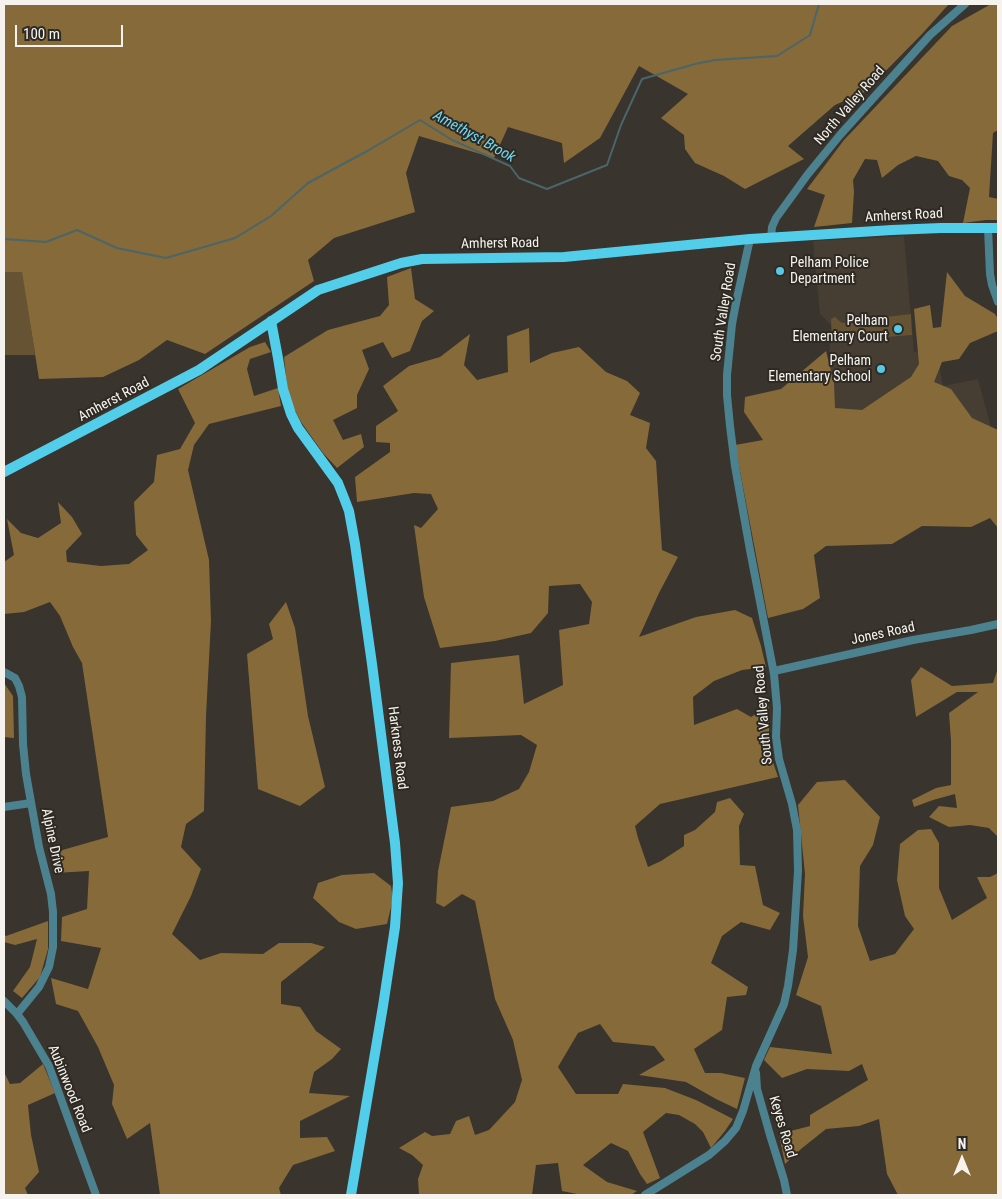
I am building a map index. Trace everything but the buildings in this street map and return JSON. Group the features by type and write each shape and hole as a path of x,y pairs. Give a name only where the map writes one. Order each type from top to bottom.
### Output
{"main road":[{"name":"Amherst Road","path":"4,472 199,370 318,290 401,263 422,259 564,257 750,239 924,228 993,228"},
{"name":"Harkness Road","path":"271,321 283,389 291,414 298,428 338,483 349,511 372,664 395,843 398,879 395,926 350,1195"}],"street":[{"name":"North Valley Road","path":"771,238 772,227 776,218 808,174 840,135 930,35 965,4"},
{"path":"993,228 990,274 998,302"},
{"name":"South Valley Road","path":"645,1195 702,1160 715,1150 736,1128 756,1066 780,1016 790,978 798,880 796,821 777,748 774,671 735,466 727,396 732,324 750,239"},
{"name":"Jones Road","path":"774,671 913,640 998,624"},
{"name":"Alpine Drive","path":"4,672 12,676 17,682 22,697 24,759 39,847 51,894 53,912 52,957 46,976 17,1014"},
{"path":"4,807 31,803"},
{"name":"Aubinwood Road","path":"4,1001 29,1030 49,1066 96,1195"},
{"name":"Keyes Road","path":"756,1066 757,1089 788,1195"}],"shaded area":[{"path":"4,4 949,4 865,92 835,105 788,146 804,159 745,189 724,176 695,163 685,149 684,135 661,118 688,94 639,66 600,138 564,163 562,143 508,127 494,158 419,136 406,173 415,212 334,238 308,260 314,281 205,354 167,340 139,360 103,377 39,379 22,272 4,272"},
{"path":"991,4 998,4 998,130 993,133 989,197 998,199 998,220 963,223 970,188 962,180 949,176 938,161 916,156 898,165 882,178 877,160 865,159 853,180 852,223 814,227 825,195 807,189 844,140 952,26"},
{"path":"4,150 35,355 4,355"},
{"name":"Pelham Elementary School","path":"904,236 914,352 936,348 943,386 978,379 998,453 998,493 808,395 829,359 831,325 820,314 813,241"},
{"path":"411,268 415,299 434,311 422,321 410,351 392,358 383,342 362,350 369,369 357,395 357,408 333,420 343,440 361,434 364,447 337,468 323,453 301,422 288,397 284,357 328,330 380,316 389,305 387,277"},
{"path":"947,272 965,296 995,314 998,319 998,331 970,343 959,359 942,362 934,382 951,389 972,418 998,430 998,528 990,518 971,527 922,526 892,544 826,546 814,555 820,598 803,609 768,618 735,445 763,440 744,412 745,397 781,389 826,351 834,383 835,408 862,410 911,377 919,364 914,309 930,305 933,328 941,327"},
{"path":"911,314 912,335 870,340 870,343 859,335 840,334 832,337 831,319 835,317 842,323 881,319 884,322 885,317"},
{"path":"529,328 530,363 552,353 579,347 606,372 627,381 640,393 630,415 650,423 646,448 656,461 662,550 678,557 639,637 696,617 735,610 752,618 766,667 742,670 714,681 693,697 694,725 737,709 751,717 769,706 769,750 778,777 660,804 635,826 648,867 684,846 684,835 695,830 715,812 717,802 730,798 744,814 739,826 740,865 755,866 763,905 780,913 770,930 741,922 722,936 711,963 748,987 746,995 727,997 722,1030 694,1049 705,1073 721,1073 745,1078 737,1109 686,1082 639,1075 665,1060 654,1046 613,1042 600,1024 578,1033 558,1067 576,1094 618,1094 623,1084 665,1088 696,1100 733,1119 711,1148 703,1132 695,1124 679,1115 666,1113 643,1132 660,1178 647,1184 628,1151 611,1143 583,1165 607,1182 637,1191 631,1195 582,1195 562,1191 558,1163 536,1165 532,1195 419,1195 418,1179 423,1165 412,1155 399,1148 425,1132 432,1136 450,1134 456,1121 469,1116 475,1135 489,1130 515,1102 522,1080 513,1040 495,999 475,901 462,894 444,907 436,903 438,871 451,807 493,801 519,789 529,772 537,745 521,735 449,738 451,663 519,655 524,704 563,685 559,630 589,624 592,602 580,584 549,586 548,613 531,633 495,641 440,648 424,597 414,525 421,528 438,509 431,494 414,493 357,502 355,477 390,452 390,443 376,442 376,426 398,411 383,386 409,366 440,357 470,334 464,365 477,380 508,372 507,336"},
{"path":"265,342 271,352 250,359 247,369 254,396 278,388 281,406 209,424 194,445 188,470 209,560 211,621 204,811 186,824 181,847 201,869 191,896 172,934 200,960 221,953 263,954 279,943 311,943 325,947 281,982 281,1004 300,1007 316,1031 341,1049 332,1059 314,1072 309,1093 350,1096 300,1121 300,1138 327,1137 335,1151 293,1165 279,1188 281,1195 160,1195 150,1123 127,1139 112,1104 114,1085 98,1047 78,1011 56,1004 51,978 88,989 101,948 61,941 62,917 87,909 89,871 55,873 52,853 108,837 82,663 60,616 50,602 24,612 4,614 4,562 14,555 7,519 21,533 38,538 61,523 58,502 72,517 82,534 66,551 67,562 101,566 129,564 148,550 136,535 134,502 154,482 157,455 180,449 195,423 178,389 250,347"},
{"path":"286,602 295,628 308,716 325,787 300,806 258,789 247,654 273,639 269,624"},
{"path":"921,667 952,686 993,683 998,668 998,837 989,828 970,825 949,827 929,817 939,806 957,808 955,794 914,807 912,800 936,788 951,785 949,713 978,692 957,692 916,717 911,680"},
{"path":"4,683 13,696 14,738 4,737"},
{"path":"845,780 880,817 873,845 860,866 858,926 870,961 895,954 914,929 905,916 897,880 900,844 918,830 931,829 939,843 939,888 952,920 987,898 977,877 990,877 998,873 998,1195 898,1195 887,1174 879,1119 859,1126 826,1129 785,1164 779,1134 810,1126 810,1115 868,1080 862,1064 849,1071 807,1069 782,1078 764,1060 770,1047 832,1054 821,1006 796,995 808,957 803,916 805,874 798,805 817,782"},
{"path":"374,873 391,886 393,899 387,924 356,929 339,922 313,898 318,883 342,875"},
{"path":"48,921 48,949 40,977 22,998 13,991 30,967 37,939 15,945 4,942 4,935 6,936"},
{"path":"43,1064 55,1093 28,1105 31,1135 39,1172 25,1188 28,1195 4,1195 4,1072 10,1084 20,1083"}],"waterway":[{"name":"Amethyst Brook","path":"4,239 46,242 77,230 117,248 166,258 235,238 271,216 308,183 420,120 452,140 510,166 519,178 547,189 607,165 621,125 642,79 715,60 777,56 810,35 819,4"}],"place":[{"name":"Pelham Police Department","path":"780,271"},
{"name":"Pelham Elementary Court","path":"898,329"},
{"name":"Pelham Elementary School","path":"881,369"}]}
